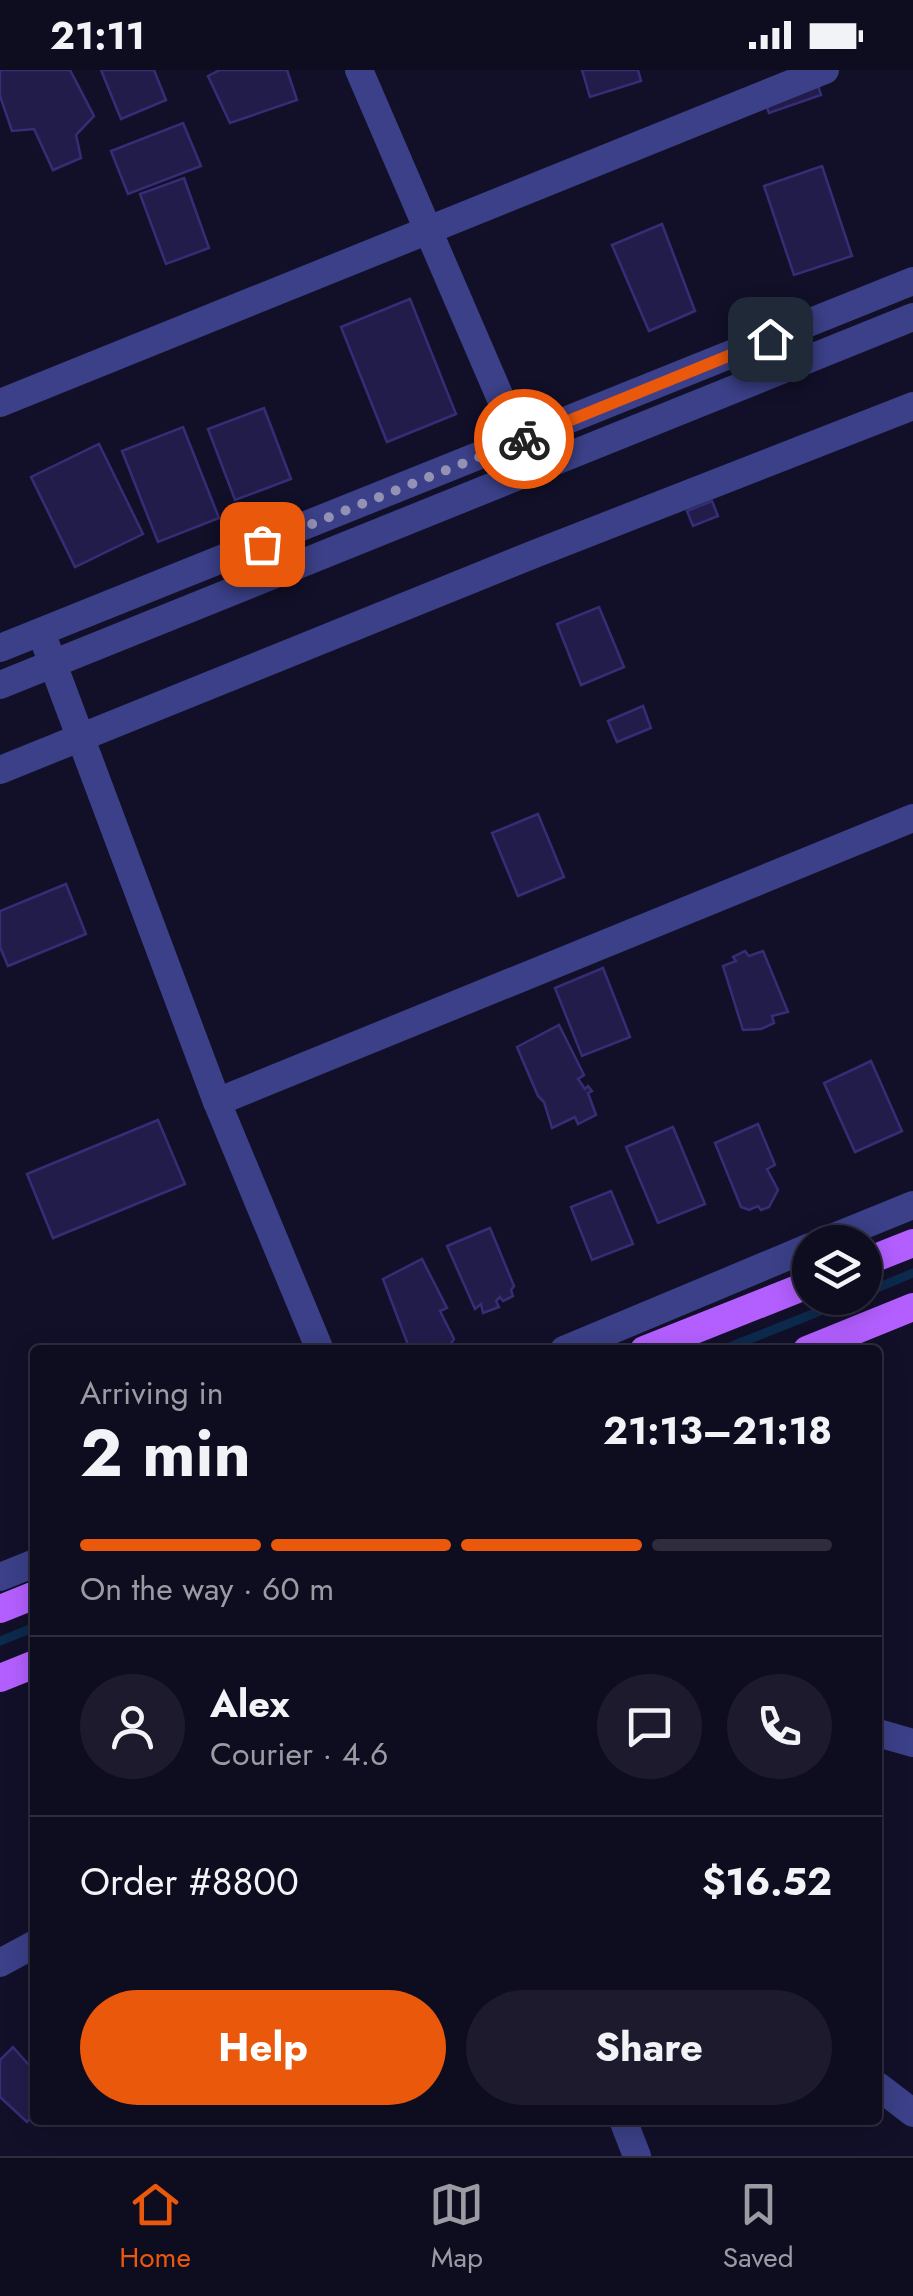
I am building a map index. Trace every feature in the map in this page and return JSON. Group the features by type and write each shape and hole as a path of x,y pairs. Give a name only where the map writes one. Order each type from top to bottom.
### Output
{"main road":[{"path":"882,1255 913,1243"},
{"path":"657,1345 792,1291"},
{"path":"819,1345 913,1307"},
{"path":"0,1609 30,1596"},
{"path":"0,1678 30,1666"}],"street":[{"path":"359,70 519,441"},
{"path":"0,402 825,70"},
{"path":"0,648 913,281"},
{"path":"0,685 913,317"},
{"path":"0,770 913,406"},
{"path":"41,632 217,1102 318,1345"},
{"path":"217,1102 913,818"},
{"path":"863,1225 913,1204"},
{"path":"576,1345 792,1255"},
{"path":"0,1577 30,1565"},
{"path":"882,1734 913,1744"},
{"path":"0,1962 30,1947"},
{"path":"882,2089 913,2113"},
{"path":"624,2125 638,2156"}],"building":[{"path":"0,70 70,70 94,116 76,135 81,158 53,170 34,129 12,131 0,96"},
{"path":"101,70 154,70 166,100 121,119"},
{"path":"220,70 287,70 297,100 230,123 208,76"},
{"path":"582,70 638,70 641,81 590,97"},
{"path":"816,79 821,95 769,113 763,97"},
{"path":"183,123 201,166 128,194 111,151"},
{"path":"822,166 852,256 794,275 764,186"},
{"path":"184,178 209,248 166,264 140,194"},
{"path":"662,224 695,311 649,331 612,245"},
{"path":"410,299 456,414 387,442 341,327"},
{"path":"264,408 291,479 235,500 208,429"},
{"path":"183,427 219,518 158,542 122,451"},
{"path":"99,444 143,534 75,567 31,477"},
{"path":"712,501 718,516 693,526 687,511"},
{"path":"599,607 624,667 581,685 557,624"},
{"path":"643,706 651,728 617,742 608,721"},
{"path":"538,814 564,877 518,896 492,833"},
{"path":"66,884 86,934 8,966 0,947 0,911"},
{"path":"745,951 749,956 763,951 788,1012 772,1016 774,1023 761,1029 743,1030 723,966 736,961 733,957"},
{"path":"603,968 630,1037 582,1056 555,988"},
{"path":"559,1025 584,1075 578,1079 585,1089 588,1086 592,1091 588,1093 596,1115 578,1124 575,1117 552,1128 517,1047"},
{"path":"871,1061 902,1131 855,1152 824,1083"},
{"path":"158,1120 185,1184 53,1238 27,1174"},
{"path":"758,1124 775,1165 767,1169 778,1190 769,1207 749,1210 741,1207 715,1143"},
{"path":"673,1127 705,1204 658,1223 626,1147"},
{"path":"611,1191 633,1244 592,1260 571,1207"},
{"path":"490,1228 514,1286 513,1296 503,1301 500,1297 496,1301 499,1307 483,1313 481,1304 475,1309 447,1246"},
{"path":"422,1259 447,1308 440,1311 454,1339 450,1345 408,1345 383,1279"},
{"path":"13,2047 30,2063 27,2122 0,2097 0,2060"}],"waterway":[{"path":"882,1286 913,1273"},
{"path":"735,1345 810,1315"},
{"path":"0,1641 30,1629"}],"way so far":[{"path":"262,544 524,439"}],"route":[{"path":"524,439 770,339"}]}
